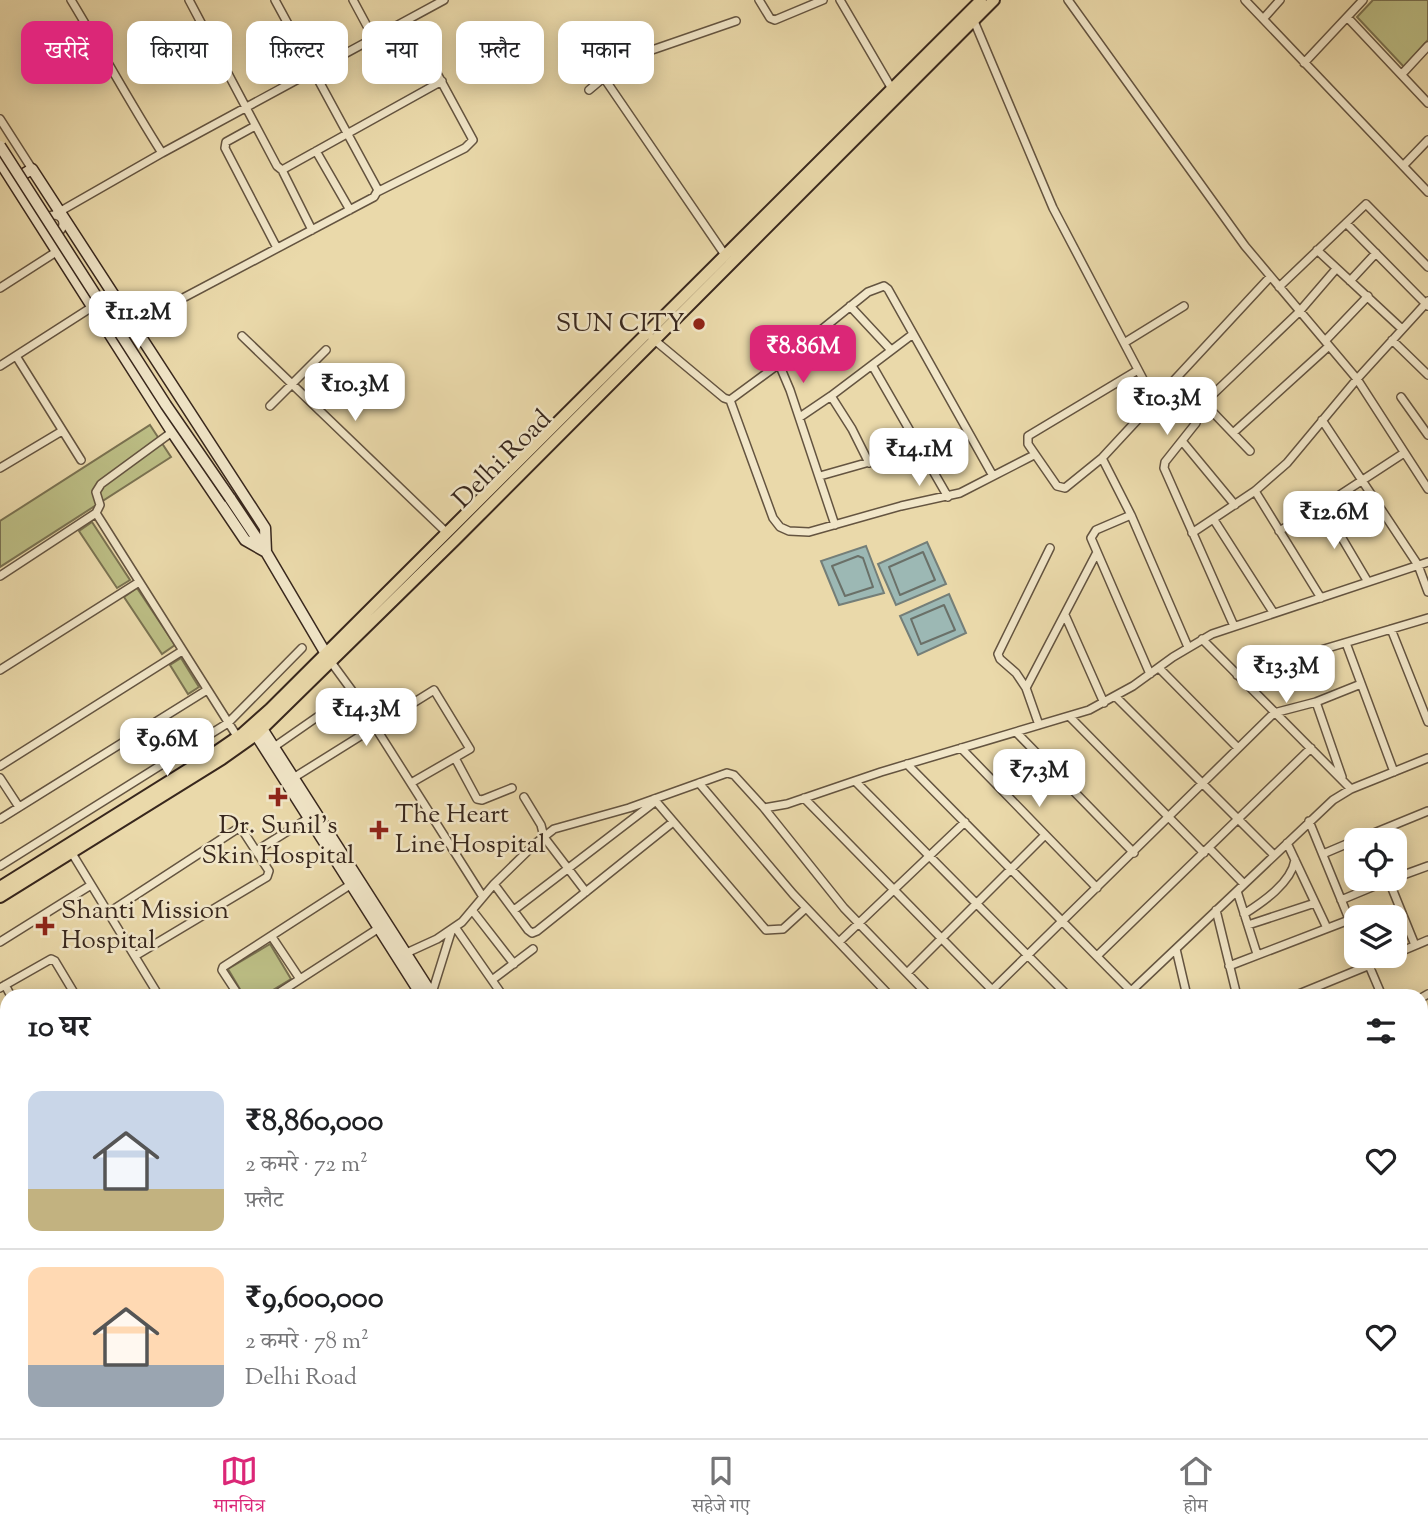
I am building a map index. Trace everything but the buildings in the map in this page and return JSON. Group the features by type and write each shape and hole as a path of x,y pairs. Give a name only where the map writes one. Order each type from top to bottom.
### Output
{"main road":[{"name":"Delhi Road","path":"0,887 69,848 240,741 256,728 650,337 725,255 981,0"},
{"name":"Delhi Road","path":"328,658 447,533 994,0"},
{"path":"0,146 166,405 266,552 328,658"},
{"path":"0,162 50,235 56,252 244,540 266,552"},
{"path":"12,181 32,169 55,213 265,527 266,552"},
{"path":"256,728 274,747 290,779"},
{"path":"256,728 425,989"},
{"name":"Delhi Road","path":"0,897 69,848"},
{"path":"355,881 379,928 402,955"}],"street":[{"path":"71,0 162,153"},
{"path":"189,0 312,230"},
{"path":"275,0 286,21"},
{"path":"353,0 364,21"},
{"path":"408,20 444,0"},
{"path":"760,0 770,18 775,20 823,0"},
{"path":"839,0 892,89"},
{"path":"1068,0 1237,234 1357,379 1428,489"},
{"path":"1245,0 1428,192"},
{"path":"1263,19 1280,0"},
{"path":"1304,63 1363,0"},
{"path":"1348,18 1428,103"},
{"path":"654,48 736,21"},
{"path":"974,21 1053,208 1154,400"},
{"path":"1402,74 1428,46"},
{"path":"132,325 374,197 377,192 465,148 473,140 442,81"},
{"path":"55,213 62,222 60,231 50,235 45,222 55,213 291,84"},
{"path":"320,84 377,192"},
{"path":"282,170 437,84"},
{"path":"589,90 596,84"},
{"path":"608,84 725,255"},
{"path":"0,119 32,169"},
{"path":"255,126 226,142 225,148 277,248"},
{"path":"1403,166 1428,140"},
{"path":"316,151 350,210"},
{"path":"1279,287 1366,204 1428,267"},
{"path":"1192,533 1255,491 1287,463 1357,379 1427,304 1346,223"},
{"path":"1317,250 1402,329"},
{"path":"0,288 56,252"},
{"path":"1350,281 1376,254"},
{"path":"1250,451 1208,406 1208,399 1299,312 1336,269"},
{"path":"1138,370 1028,436 1026,441 1034,455 1057,486 1065,488 1102,458 1270,276"},
{"path":"730,400 868,292 884,286 993,476"},
{"path":"1233,433 1327,343 1368,296"},
{"path":"850,306 891,350"},
{"path":"1124,343 1184,306"},
{"path":"0,366 92,307"},
{"path":"800,417 913,334"},
{"path":"242,336 447,533"},
{"path":"650,337 724,398 730,400"},
{"path":"1392,340 1428,375"},
{"path":"270,406 326,350"},
{"path":"16,356 81,460"},
{"path":"779,364 800,417 835,525"},
{"path":"872,365 947,497"},
{"path":"831,396 869,463"},
{"path":"1401,397 1428,435"},
{"path":"730,400 773,518 780,527 800,533 901,506 947,497 968,490 1034,455"},
{"path":"1322,419 1418,565 1428,592"},
{"path":"1196,423 1164,466 1234,626"},
{"path":"0,468 62,430"},
{"path":"0,576 96,513 100,505 96,492 101,484 172,432"},
{"path":"1182,441 1235,505"},
{"path":"820,477 919,448"},
{"path":"1279,531 1404,453"},
{"path":"1102,458 1131,515 1188,647"},
{"path":"1255,491 1321,598"},
{"path":"1323,506 1368,582"},
{"path":"96,513 240,741"},
{"path":"1131,515 1094,532 1091,538 1150,674"},
{"path":"1214,520 1273,612"},
{"path":"1039,725 1026,688 998,654 1050,548"},
{"path":"1026,688 1096,554"},
{"path":"764,808 1070,717 1116,697 1202,639 1273,612 1428,562"},
{"path":"0,670 139,582"},
{"path":"1065,615 1104,704"},
{"path":"1237,675 1428,618"},
{"path":"1391,629 1428,722"},
{"path":"1202,639 1351,789"},
{"path":"1346,643 1394,772"},
{"path":"0,866 228,723 302,648"},
{"path":"0,766 183,651"},
{"path":"328,658 353,692 483,897"},
{"path":"1159,668 1238,748"},
{"path":"997,989 1274,713 1316,702 1361,684"},
{"path":"0,819 207,690"},
{"path":"290,779 434,690 470,746 467,751 411,783"},
{"path":"274,747 353,692"},
{"path":"1116,697 1274,855"},
{"path":"1316,702 1344,781"},
{"path":"1070,717 1168,817 1244,884"},
{"path":"1016,732 1133,853"},
{"path":"961,748 1097,888"},
{"path":"1097,956 1311,748"},
{"path":"455,758 477,799 482,800 512,788"},
{"path":"1135,989 1309,821 1341,794 1428,758"},
{"path":"907,764 1097,956 1126,989"},
{"path":"402,955 437,939 453,928 494,884 544,837 561,826 655,800 731,773 764,808 859,923 922,989"},
{"path":"0,778 19,807"},
{"path":"855,781 1061,989"},
{"path":"699,783 806,908 883,989"},
{"path":"524,797 541,825 544,837 586,892"},
{"path":"804,798 987,989"},
{"path":"655,800 766,930 783,929 806,908"},
{"path":"514,910 655,800"},
{"path":"1386,828 1428,811"},
{"path":"256,851 313,816"},
{"path":"1309,821 1344,908"},
{"path":"494,884 532,933 673,822"},
{"path":"839,942 965,822"},
{"path":"108,914 237,830 243,831 269,871 267,877 135,956"},
{"path":"907,973 1045,835"},
{"path":"1287,843 1327,928"},
{"path":"1322,854 1344,845"},
{"path":"69,848 155,989"},
{"path":"1244,914 1282,883 1291,872 1296,859"},
{"path":"1407,874 1428,866"},
{"path":"235,989 222,969 355,881"},
{"path":"0,942 91,885"},
{"path":"1237,891 1257,954"},
{"path":"1341,900 1363,891"},
{"path":"1397,891 1415,945"},
{"path":"1248,925 1315,903"},
{"path":"472,910 514,964"},
{"path":"1216,911 1235,989"},
{"path":"1230,966 1344,922"},
{"path":"285,989 379,928"},
{"path":"453,928 498,989"},
{"path":"431,989 453,928"},
{"path":"272,937 300,979"},
{"path":"1407,949 1428,940"},
{"path":"492,980 533,949"},
{"path":"1176,949 1185,989"},
{"path":"2,986 51,959 55,961 72,989"},
{"path":"1311,989 1362,968"},
{"path":"1370,968 1379,989"}],"green space":[{"path":"1373,0 1428,0 1428,40 1404,67 1357,17"},
{"path":"150,425 171,457 0,567 0,521"},
{"path":"92,522 130,580 117,588 79,531"},
{"path":"137,588 175,645 162,654 124,597"},
{"path":"181,658 199,687 188,694 170,665"},
{"path":"270,944 291,979 275,989 240,989 228,969"}],"water":[{"path":"927,542 946,584 896,605 878,564"},
{"path":"866,546 884,593 839,605 821,561"},
{"path":"949,594 966,633 918,655 900,616"}],"place":[{"name":"SUN CITY","path":"699,324"},
{"name":"Dr. Sunil's Skin Hospital","path":"278,797"},
{"name":"The Heart Line Hospital","path":"379,830"},
{"name":"Shanti Mission Hospital","path":"45,926"}]}
